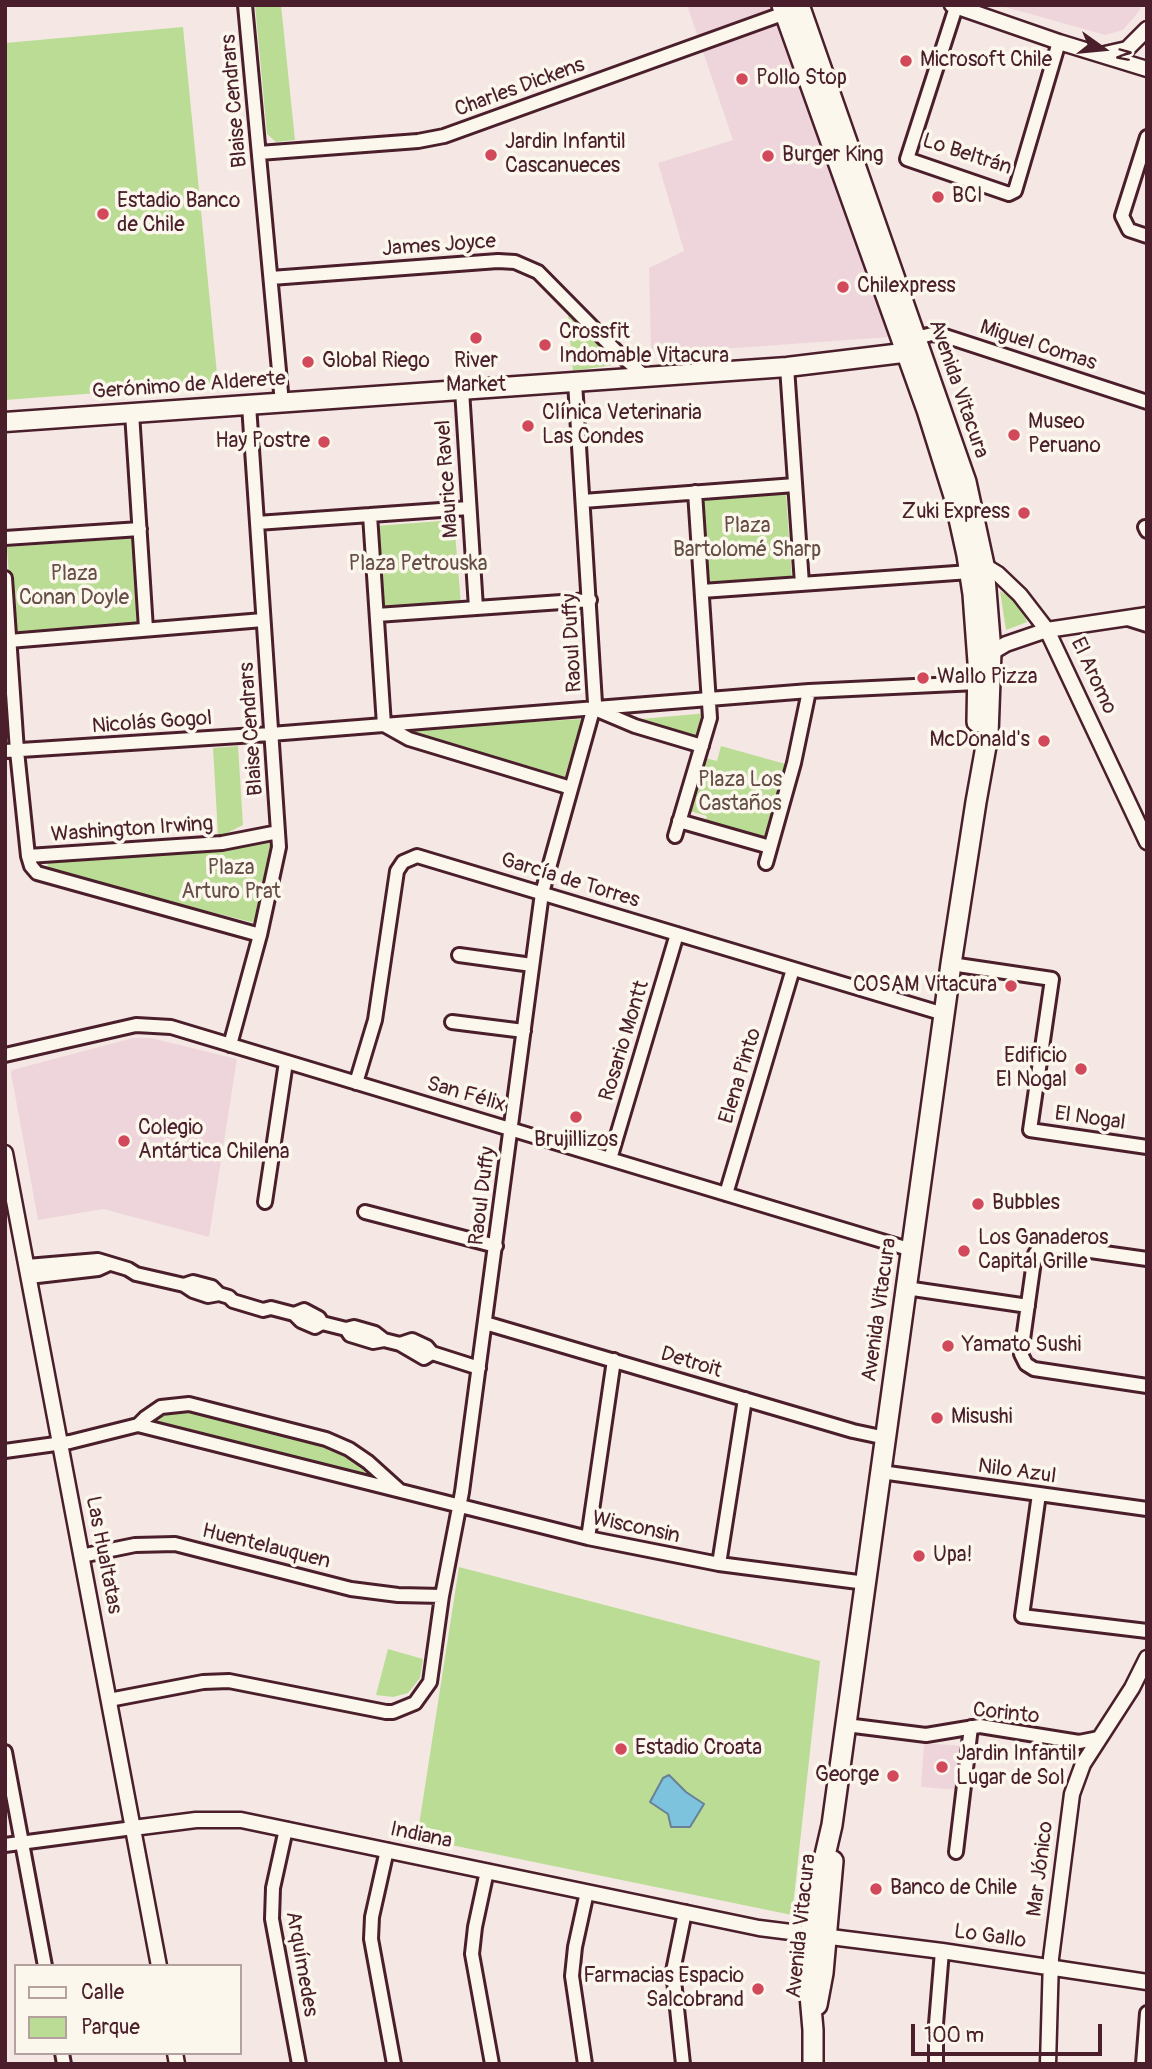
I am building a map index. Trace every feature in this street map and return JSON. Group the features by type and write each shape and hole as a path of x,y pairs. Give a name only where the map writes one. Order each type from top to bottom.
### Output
{"main road":[{"name":"Avenida Vitacura","path":"795,7 914,347 966,482 984,657 988,735 951,964 832,1825 833,1877 818,1935 823,1973 813,2031 813,2064"},
{"name":"Gerónimo de Alderete","path":"5,422 787,367 914,347"},
{"name":"Avenida Vitacura","path":"976,802 977,683 984,657"}],"street":[{"name":"Blaise Cendrars","path":"245,5 282,402"},
{"name":"Lo Beltrán","path":"1059,42 1015,191 1009,194 907,159 954,6 1147,69"},
{"name":"Charles Dickens","path":"259,153 418,141 444,136 795,7"},
{"path":"1101,55 1127,49 1147,29"},
{"path":"1147,137 1122,216 1129,230 1147,236"},
{"name":"James Joyce","path":"271,278 498,261 515,262 538,272 617,352 646,377"},
{"name":"Miguel Comas","path":"914,347 932,334 945,336 1147,402"},
{"path":"617,352 621,360 621,378"},
{"path":"787,367 802,584"},
{"name":"Raoul Duffy","path":"108,1700 203,1682 229,1681 386,1712 401,1710 421,1697 430,1682 442,1596 460,1504 542,893 594,709 596,688 575,382"},
{"name":"Maurice Ravel","path":"462,390 476,608"},
{"name":"Blaise Cendrars","path":"230,1045 260,936 279,846 248,405"},
{"path":"132,413 146,629"},
{"path":"583,500 795,485"},
{"path":"675,836 710,718 695,492"},
{"path":"257,523 469,509"},
{"path":"370,515 384,725 409,739 571,788"},
{"path":"5,538 140,529"},
{"path":"702,591 802,584 974,564"},
{"name":"El Aromo","path":"974,564 1020,595 1047,630 1146,839"},
{"path":"5,578 11,751 28,856"},
{"path":"377,615 590,600"},
{"path":"984,657 1022,638 1047,630 1147,615"},
{"path":"1128,619 1147,625"},
{"path":"9,641 263,620"},
{"name":"Nicolás Gogol","path":"11,751 271,734 809,691 977,683"},
{"path":"766,863 794,763 809,691"},
{"name":"Nicolás Gogol","path":"594,709 635,726 702,746"},
{"path":"679,821 770,847"},
{"name":"Washington Irwing","path":"260,936 37,873 28,856 222,843 278,832"},
{"name":"García de Torres","path":"356,1083 375,1020 397,872 403,862 412,857 421,856 944,1014"},
{"name":"Rosario Montt","path":"610,1159 677,934"},
{"path":"459,956 532,965"},
{"name":"El Nogal","path":"951,964 1052,979 1030,1130 1147,1147"},
{"name":"Elena Pinto","path":"726,1194 793,970"},
{"path":"452,1022 524,1031"},
{"name":"San Félix","path":"5,1055 136,1025 171,1027 912,1250"},
{"path":"265,1202 286,1062"},
{"name":"Las Hualtatas","path":"6,1156 159,1964"},
{"path":"365,1212 496,1247"},
{"path":"1147,1259 1044,1245 1035,1254 1021,1354 1029,1367 1147,1386"},
{"path":"28,1272 86,1259 97,1260 159,1281 168,1280 184,1285 193,1292 208,1296 224,1295 233,1301 263,1310 271,1308 294,1314 301,1321 315,1327 322,1323 346,1329 350,1335 373,1342 384,1340 424,1358 432,1353 479,1368"},
{"path":"906,1288 1028,1306"},
{"name":"Detroit","path":"485,1323 864,1434 886,1438"},
{"path":"588,1538 614,1360"},
{"path":"719,1564 745,1399"},
{"name":"Wisconsin","path":"138,1425 152,1412 179,1403 264,1423 326,1439 349,1449 368,1462 402,1493"},
{"name":"Wisconsin","path":"5,1451 60,1444 138,1425 588,1538 719,1564 866,1583"},
{"name":"Nilo Azul","path":"881,1472 1147,1509"},
{"path":"1039,1494 1022,1616 1147,1631"},
{"name":"Huentelauquen","path":"81,1556 135,1545 174,1544 351,1589 398,1595 442,1596"},
{"name":"Mar Jónico","path":"1048,2064 1050,1967 1072,1794 1088,1756 1132,1688 1147,1658"},
{"name":"Corinto","path":"846,1725 926,1735 980,1726 1079,1742 1100,1738"},
{"path":"956,1852 971,1727"},
{"path":"1079,1742 1088,1756"},
{"path":"5,1752 46,1964"},
{"name":"Indiana","path":"5,1845 213,1819 241,1820 759,1928 818,1935"},
{"name":"Arquímedes","path":"286,1829 273,1888 272,1919 299,2064"},
{"path":"387,1850 372,1917 371,1940 394,2064"},
{"path":"487,1871 472,1954 492,2064"},
{"path":"585,2064 572,1976 575,1947 587,1892"},
{"path":"683,2064 673,1971 685,1912"},
{"name":"Lo Gallo","path":"818,1935 1147,1982"},
{"path":"936,2064 936,2024 942,1951"},
{"path":"1143,2064 1147,2013"}],"shaded area":[{"path":"687,5 770,5 890,337 651,354 649,268 684,251 658,163 733,140"},
{"path":"998,5 1140,5 1140,10 1123,30 1105,35"},
{"name":"Colegio Antártica Chilena","path":"133,1038 151,1038 237,1059 209,1237 103,1209 38,1220 12,1070"},
{"name":"Jardin Infantil Lugar de Sol","path":"924,1743 964,1746 960,1790 921,1787"}],"green space":[{"path":"255,5 281,5 295,140 276,142 267,134"},
{"name":"Estadio Banco de Chile","path":"183,27 218,384 5,400 5,43"},
{"path":"568,315 612,358 613,365 573,371"},
{"name":"Plaza Bartolomé Sharp","path":"786,494 792,579 708,585 702,500"},
{"name":"Plaza Petrouska","path":"454,520 461,605 383,611 376,526"},
{"name":"Plaza Conan Doyle","path":"134,538 140,626 13,636 7,547"},
{"path":"1000,591 1012,598 1022,609 1027,622 1006,630"},
{"path":"707,713 700,737 641,719"},
{"path":"582,719 564,779 398,730"},
{"path":"238,746 243,825 218,835 213,748"},
{"name":"Plaza Los Castaños","path":"721,746 789,765 767,843 704,825 707,816 690,811 705,758 717,761"},
{"name":"Plaza Arturo Prat","path":"276,834 259,924 47,871 48,859"},
{"path":"172,1410 187,1410 322,1443 361,1464 376,1481 151,1420"},
{"name":"Estadio Croata","path":"459,1567 820,1661 792,1915 417,1838"},
{"path":"388,1649 423,1659 420,1678 408,1693 393,1697 376,1695"}],"water":[{"path":"669,1775 686,1792 704,1804 690,1827 671,1827 668,1814 650,1802 663,1778"}],"place":[{"name":"Microsoft Chile","path":"906,61"},
{"name":"Pollo Stop","path":"742,79"},
{"name":"Jardin Infantil Cascanueces","path":"491,155"},
{"name":"Burger King","path":"768,156"},
{"name":"BCI","path":"938,197"},
{"name":"Estadio Banco de Chile","path":"103,214"},
{"name":"Chilexpress","path":"843,287"},
{"name":"River Market","path":"476,338"},
{"name":"Crossfit Indomable Vitacura","path":"545,345"},
{"name":"Global Riego","path":"308,362"},
{"name":"Clínica Veterinaria Las Condes","path":"528,426"},
{"name":"Museo Peruano","path":"1014,435"},
{"name":"Hay Postre","path":"324,442"},
{"name":"Zuki Express","path":"1024,513"},
{"name":"Wallo Pizza","path":"923,678"},
{"name":"McDonald's","path":"1044,741"},
{"name":"COSAM Vitacura","path":"1011,986"},
{"name":"Edificio El Nogal","path":"1081,1069"},
{"name":"Brujillizos","path":"576,1117"},
{"name":"Colegio Antártica Chilena","path":"124,1141"},
{"name":"Bubbles","path":"978,1204"},
{"name":"Los Ganaderos Capital Grille","path":"964,1251"},
{"name":"Yamato Sushi","path":"948,1346"},
{"name":"Misushi","path":"937,1418"},
{"name":"Upa!","path":"919,1556"},
{"name":"Estadio Croata","path":"621,1749"},
{"name":"Jardin Infantil Lugar de Sol","path":"942,1767"},
{"name":"George","path":"893,1776"},
{"name":"Banco de Chile","path":"876,1889"},
{"name":"Farmacias Espacio Salcobrand","path":"758,1989"}]}
